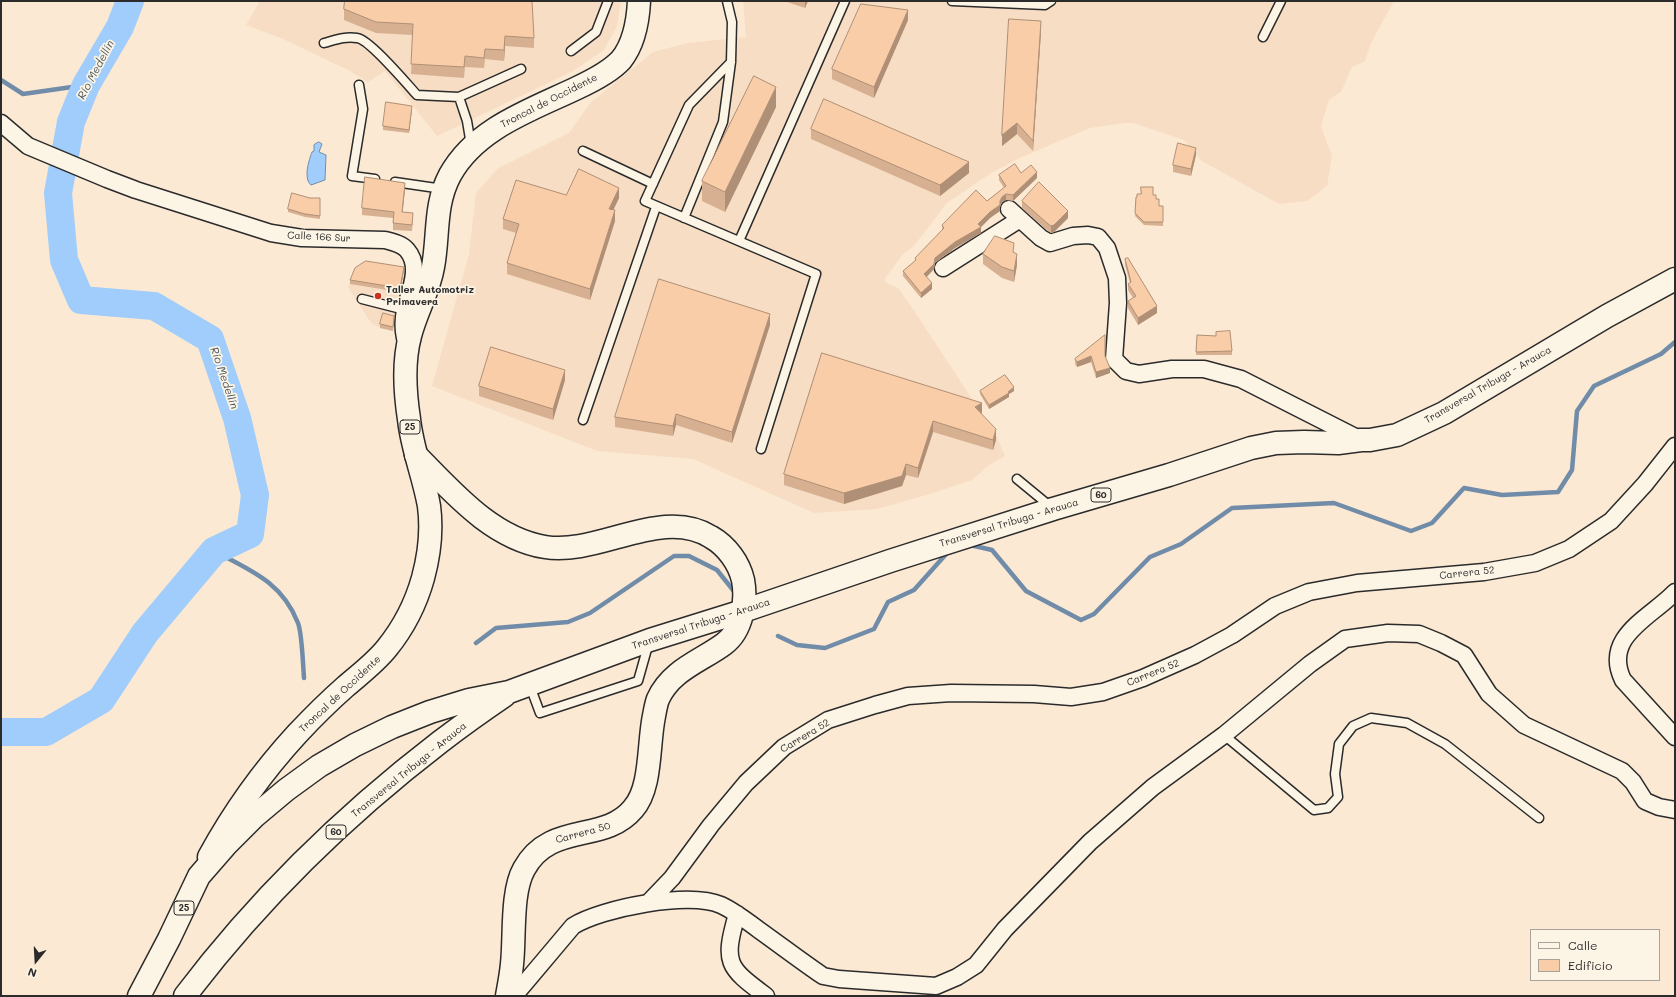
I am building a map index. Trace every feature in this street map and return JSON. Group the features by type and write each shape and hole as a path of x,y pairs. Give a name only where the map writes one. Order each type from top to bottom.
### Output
{"main road":[{"name":"Troncal de Occidente","path":"139,996 169,940 199,876 233,816 274,760 321,709 375,661 387,648 410,613 424,576 430,529 429,506 416,455 408,413 406,384 407,353 409,337 424,299 432,273 437,216 444,189 450,175 471,147 503,124 587,83 612,68 622,59 634,35 637,25 639,1"},
{"name":"Transversal Tribuga - Arauca","path":"199,876 226,845 255,816 281,794 319,766 355,745 392,727 430,712 469,700 519,688 650,640 743,611 890,561 1053,509 1169,475 1251,448 1276,443 1338,443 1370,440 1397,435 1444,413 1607,316 1675,279"},
{"name":"Carrera 50","path":"416,455 463,502 493,525 512,536 529,543 546,547 576,546 675,526 695,530 711,537 726,549 736,562 744,588 743,611 736,629 727,642 687,667 668,682 657,700 650,734 648,773 644,792 633,810 613,825 565,836 551,841 540,850 523,870 518,884 512,964 507,996"},
{"name":"Transversal Tribuga - Arauca","path":"185,996 251,916 311,854 374,796 440,742 519,688"},
{"name":"Troncal de Occidente","path":"156,996 169,940"}],"street":[{"name":"Calle 166 Sur","path":"1,123 28,146 107,179 136,190 271,233 302,238 385,240 398,244 407,250 414,263 414,276 403,326 407,353"},
{"path":"943,268 1014,214 1041,238 1050,243 1073,236 1088,235 1098,237 1107,248 1117,278 1118,304 1114,359 1126,371 1139,374 1172,369 1204,369 1241,379 1361,440"},
{"name":"Carrera 52","path":"649,902 672,878 711,825 746,783 784,747 828,720 908,696 951,693 1034,694 1071,697 1103,692 1143,678 1195,655 1232,635 1275,606 1309,592 1357,583 1484,572 1536,563 1569,550 1611,520 1646,484 1675,446"},
{"path":"1675,592 1626,634 1619,647 1617,661 1618,670 1623,680 1675,737"},
{"path":"514,996 573,926 583,920 600,914 649,902 706,901 720,904 737,914 823,976 839,980 936,986 957,977 976,965 1005,929 1090,842 1154,787 1224,735 1310,664 1345,640 1388,633 1419,634 1442,643 1464,655 1490,694 1524,725 1622,771 1633,782 1645,801 1659,807 1675,810"},
{"path":"737,914 730,939 729,952 733,967 740,976 766,996"}],"lane":[{"path":"571,51 596,32 608,1"},
{"path":"684,218 723,122 731,62 732,22 727,1"},
{"path":"739,241 845,1"},
{"path":"952,1 1045,5 1051,1"},
{"path":"1263,37 1281,1"},
{"path":"324,43 343,37 359,38 374,48 417,95 459,97 521,68"},
{"path":"731,62 688,105 645,202 816,274 761,449"},
{"path":"359,85 363,109 352,176 444,189"},
{"path":"459,97 467,121 471,147"},
{"path":"583,151 652,184"},
{"path":"583,420 656,207"},
{"path":"362,299 406,310"},
{"path":"1017,479 1053,509"},
{"path":"519,688 540,713 638,681 650,640"},
{"path":"1224,735 1314,810 1328,808 1338,797 1335,774 1339,744 1353,726 1371,718 1407,723 1445,744 1539,818"}],"shaded area":[{"path":"260,1 621,1 617,26 604,50 573,71 437,136 385,71 368,82 350,71 283,39 246,25"},
{"path":"743,1 1394,1 1371,43 1365,61 1352,67 1341,92 1329,100 1321,126 1332,156 1327,186 1307,201 1279,204 1202,161 1184,140 1133,123 1125,123 1090,128 1022,157 991,173 947,203 913,247 903,254 884,280 888,284 898,288 913,309 997,437 1005,456 989,465 972,480 933,493 877,509 814,513 693,459 597,451 432,386 469,254 476,193 497,169 569,133 590,103 653,52 688,43 746,37"},
{"name":"Taller Automotriz Primavera","path":"367,264 407,271 393,331 380,328 371,323 348,287 355,271"}],"water":[{"path":"319,142 322,144 319,152 326,155 325,180 311,185 307,178 308,164 312,152 314,151 314,145"}],"building":[{"path":"345,1 532,1 534,38 505,36 504,50 485,49 484,58 465,56 464,67 411,64 413,24 376,22 344,9"},
{"path":"861,4 908,10 874,87 832,69"},
{"path":"1009,19 1041,21 1033,141 1017,123 1002,135"},
{"path":"754,76 776,87 725,192 702,181"},
{"path":"824,99 969,162 940,185 811,129"},
{"path":"386,102 412,106 409,130 383,126"},
{"path":"1178,143 1196,148 1191,169 1173,165"},
{"path":"1015,164 1021,173 1031,165 1037,172 1013,195 1006,194 1002,197 1000,205 990,212 978,224 981,227 955,242 935,258 934,264 924,274 932,283 921,293 903,271 916,260 915,258 944,228 942,225 976,190 987,201 1006,186 999,175"},
{"path":"579,169 619,188 609,209 615,210 590,289 507,263 519,224 503,219 516,180 566,195"},
{"path":"365,177 405,183 402,212 413,213 412,225 393,223 394,212 362,208"},
{"path":"1039,182 1068,211 1054,225 1051,226 1022,201"},
{"path":"1141,187 1153,187 1153,195 1156,195 1156,199 1159,199 1159,206 1163,206 1163,222 1144,222 1135,213 1136,197 1137,194 1141,194"},
{"path":"292,193 310,198 320,198 320,216 305,214 288,209"},
{"path":"995,236 1014,243 1013,252 1017,254 1014,271 1002,267 983,254"},
{"path":"1128,258 1157,306 1138,318 1128,301 1136,296 1128,284 1131,282 1125,259"},
{"path":"366,261 404,267 400,288 350,280 355,268"},
{"path":"659,279 770,314 732,432 676,414 673,426 615,417"},
{"path":"383,313 394,316 393,327 380,324"},
{"path":"1230,331 1232,351 1196,352 1197,335 1216,336 1216,332"},
{"path":"1105,335 1105,356 1110,368 1096,372 1091,356 1077,362 1075,359"},
{"path":"491,347 565,370 553,409 479,386"},
{"path":"822,353 982,403 975,407 996,429 993,440 933,421 918,468 906,464 902,476 844,493 784,474"},
{"path":"1005,375 1014,387 1008,392 1009,393 989,405 980,391"}],"waterway":[{"name":"Río Medellín","path":"1,732 46,732 101,700 145,633 214,551 250,534 255,495 237,418 210,339 154,306 81,300 64,260 58,193 71,122 86,85 120,27 130,1"},
{"path":"1,80 23,94 86,85"},
{"path":"967,546 970,545 992,550 1026,591 1081,620 1094,614 1150,557 1181,544 1232,508 1334,503 1411,531 1432,523 1464,488 1502,495 1558,492 1572,470 1577,411 1594,386 1661,354 1675,342"},
{"path":"214,551 252,571 274,587 283,597 298,623 304,678"},
{"path":"778,636 797,645 825,648 874,629 888,602 914,590 948,552 951,552"},
{"path":"476,643 496,628 568,622 590,613 674,556 689,556 717,570 737,595"}],"place":[{"name":"Taller Automotriz Primavera","path":"378,296"}]}
